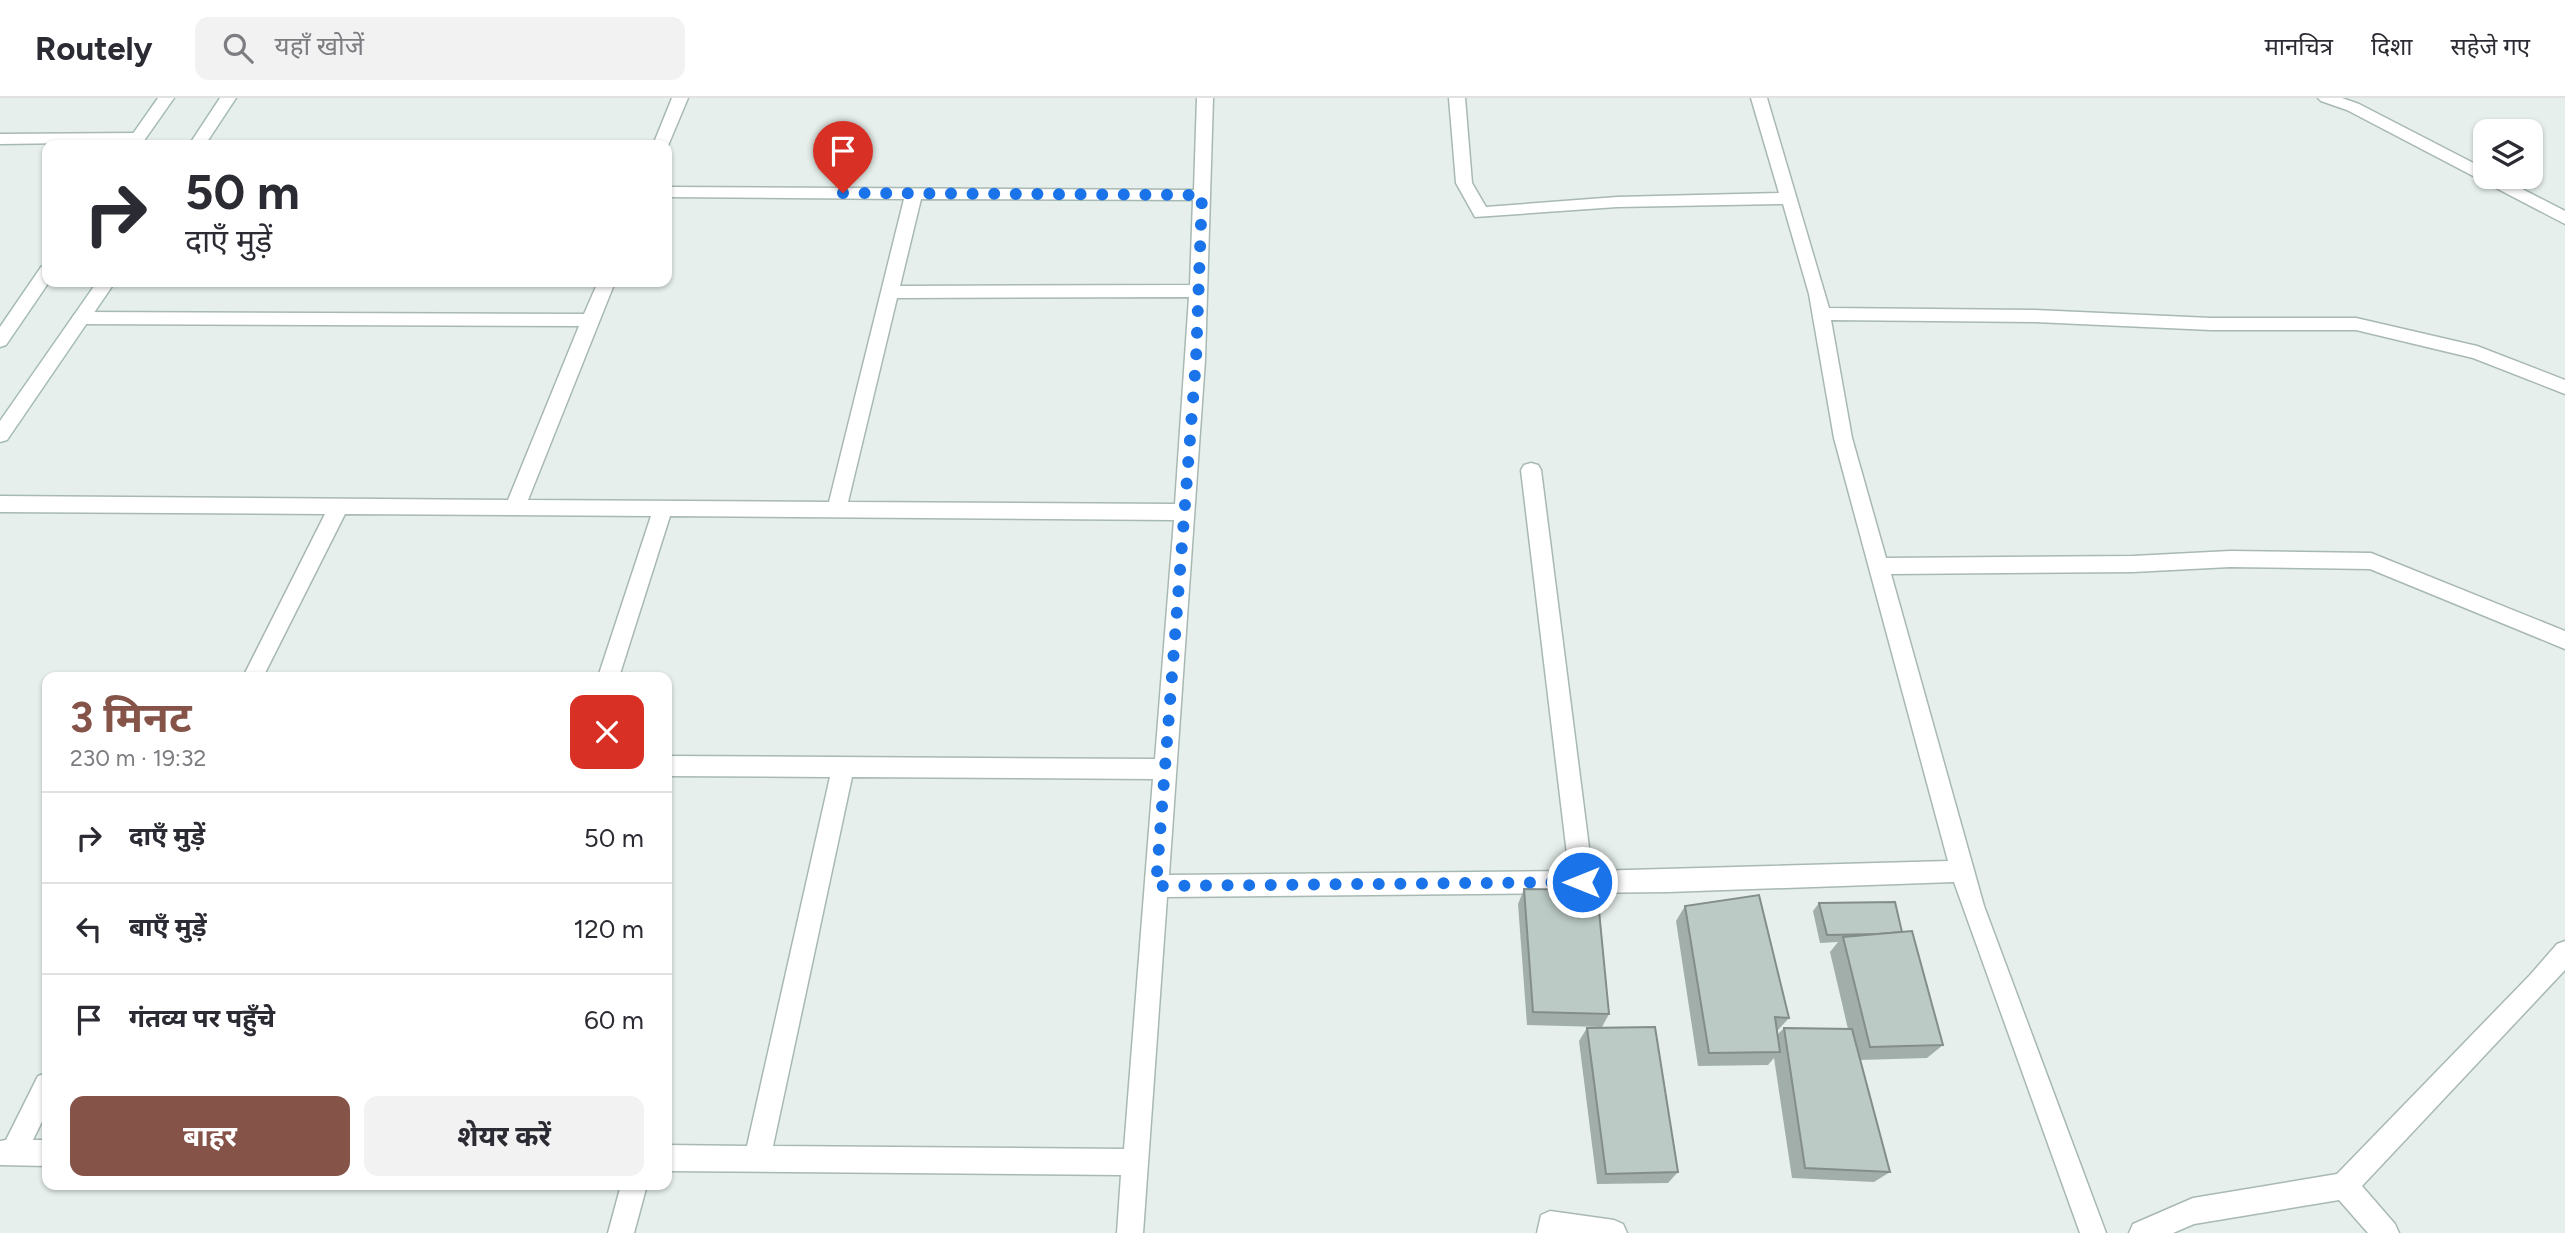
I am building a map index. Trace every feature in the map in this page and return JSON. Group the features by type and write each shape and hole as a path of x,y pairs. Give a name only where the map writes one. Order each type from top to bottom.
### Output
{"street":[{"path":"136,140 166,98"},
{"path":"200,140 228,98"},
{"path":"663,140 680,98"},
{"path":"1129,1233 1196,360 1205,98"},
{"path":"1457,98 1464,183 1481,213 1617,202 1789,198"},
{"path":"1759,98 1818,294 1843,438 1972,906 2093,1233"},
{"path":"2326,98 2353,107 2473,169"},
{"path":"0,139 45,140"},
{"path":"2510,189 2565,218"},
{"path":"672,192 1202,195"},
{"path":"837,509 914,193"},
{"path":"0,341 42,278"},
{"path":"0,435 103,287"},
{"path":"515,507 605,287"},
{"path":"890,292 1198,291"},
{"path":"1822,314 2035,316 2211,324 2356,324 2477,352 2565,387"},
{"path":"81,318 591,320"},
{"path":"1531,470 1582,882"},
{"path":"0,504 1183,512"},
{"path":"256,672 339,506"},
{"path":"610,672 663,508"},
{"path":"1879,566 2133,564 2230,559 2371,561 2565,640"},
{"path":"672,766 1164,769"},
{"path":"757,1159 843,767"},
{"path":"1156,886 1582,882 1963,871"},
{"path":"2142,1233 2193,1212 2344,1186 2539,983 2565,952"},
{"path":"7,1153 42,1094"},
{"path":"7,1153 42,1153"},
{"path":"672,1158 1135,1162"},
{"path":"2344,1186 2386,1233"},
{"path":"621,1233 633,1190"},
{"path":"1550,1233 1550,1224 1614,1233"}],"building":[{"path":"1524,889 1597,890 1609,1014 1533,1012"},
{"path":"1759,895 1789,1018 1775,1017 1780,1052 1709,1053 1685,906"},
{"path":"1895,902 1902,932 1827,935 1819,903"},
{"path":"1912,931 1943,1045 1870,1047 1843,937"},
{"path":"1655,1027 1678,1172 1606,1174 1587,1028"},
{"path":"1784,1028 1852,1029 1890,1172 1805,1168"}],"route":[{"path":"843,193 1202,195 1196,360 1156,886 1582,882"}]}
